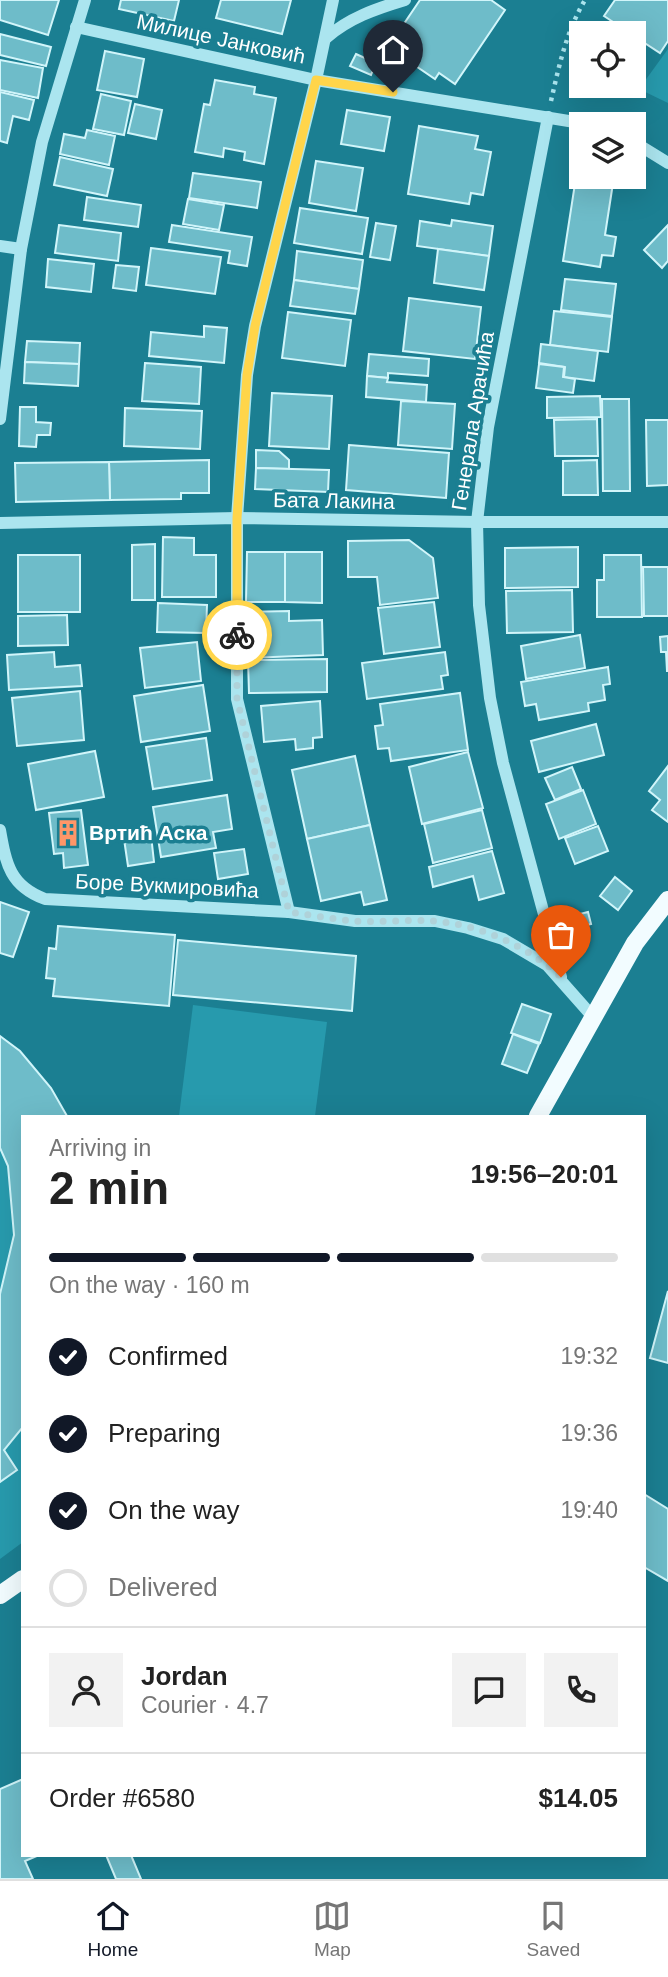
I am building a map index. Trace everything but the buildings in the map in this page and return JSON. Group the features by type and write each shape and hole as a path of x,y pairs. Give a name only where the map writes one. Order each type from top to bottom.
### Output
{"main road":[{"path":"539,1115 635,943 668,900"},
{"path":"0,1595 21,1580"}],"street":[{"path":"0,419 21,249 42,142 85,0"},
{"name":"Милице Јанковић","path":"316,80 333,0"},
{"name":"Милице Јанковић","path":"325,39 366,12 405,0"},
{"name":"Милице Јанковић","path":"76,27 316,80 569,121"},
{"path":"289,912 237,699 237,518 247,375 255,326 316,80"},
{"name":"Генерала Арачића","path":"548,117 488,427 477,522 479,605 490,698 503,764 561,977"},
{"path":"646,149 668,163"},
{"path":"0,246 21,249"},
{"name":"Бата Лакина","path":"0,523 237,518 668,522"},
{"name":"Боре Вукмировића","path":"0,830 10,873 21,886 45,899 289,912 355,921 435,921 476,929 503,939 547,965 561,977 593,1017"}],"path":[{"path":"548,117 563,49 574,18 585,0"}],"shaded area":[{"path":"668,49 668,103 646,92 646,79"},
{"path":"193,1005 327,1022 315,1115 179,1115"},
{"path":"0,1036 38,1073 66,1115 21,1115 21,1543 0,1559"}],"way so far":[{"path":"237,635 237,699 289,912 355,921 435,921 484,931 526,951 561,977"}],"place":[{"name":"Вртић Аска","path":"68,833"}],"route":[{"path":"237,635 237,518 247,375 255,326 316,80 393,92"}]}
